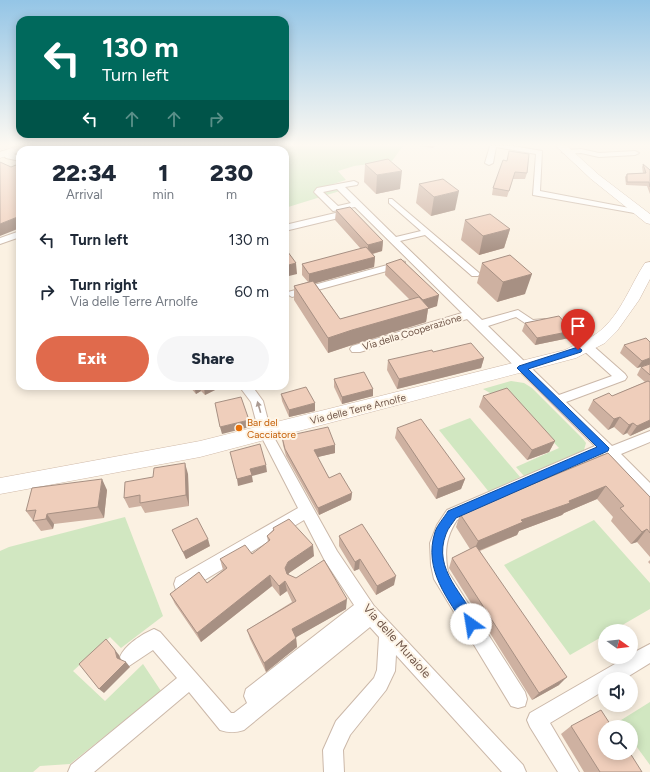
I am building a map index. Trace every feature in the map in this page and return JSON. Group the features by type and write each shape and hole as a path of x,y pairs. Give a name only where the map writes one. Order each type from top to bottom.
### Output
{"street":[{"path":"537,182 536,193 647,217"},
{"path":"601,182 647,217"},
{"path":"354,183 320,190 318,192 336,209 360,207"},
{"name":"Via della Cooperazione","path":"339,186 468,315 650,492"},
{"path":"392,201 475,274"},
{"path":"289,227 360,207"},
{"path":"394,240 426,232"},
{"path":"0,242 16,236"},
{"path":"292,294 414,261"},
{"name":"Via delle Terre Arnolfe","path":"0,486 172,455 522,368 570,354 586,346 612,328 632,300 648,273"},
{"path":"479,325 518,313 531,324 541,321"},
{"name":"Via della Cooperazione","path":"356,349 468,315"},
{"path":"556,401 621,377 586,346"},
{"name":"Via delle Muraiole","path":"248,390 257,401 265,432 307,510 325,560 368,611 516,772"},
{"path":"518,700 440,574 436,554 440,532 452,515 607,450 650,436"},
{"path":"182,584 307,510"},
{"path":"129,657 154,638 227,723 237,723 368,611"},
{"path":"253,696 368,611"},
{"path":"334,772 333,750 343,728 380,684 386,672 388,633"},
{"path":"618,672 650,653"},
{"path":"78,772 189,680"},
{"path":"569,772 537,720 598,684"}],"green space":[{"path":"289,182 339,182 317,189 343,190 289,207"},
{"path":"511,381 524,383 532,388 583,439 586,443 584,450 524,476 516,467 559,448 509,395 499,398 483,389"},
{"path":"470,418 520,477 489,492 439,430"},
{"path":"125,517 163,616 121,648 110,637 73,671 105,701 143,664 161,691 70,764 40,766 33,772 0,772 0,551 9,547"},
{"path":"594,520 650,583 650,609 624,624 598,624 598,639 570,655 504,565"},
{"path":"650,702 650,765 638,749 638,720 621,720 634,712 638,712 638,710"}],"building":[{"path":"0,182 16,182 16,218 0,224"},
{"path":"428,182 447,182 459,191 434,197 419,184"},
{"path":"495,182 512,182 509,191 493,188"},
{"path":"350,207 383,241 368,245 336,210"},
{"path":"490,214 510,229 483,236 465,220"},
{"path":"366,247 375,257 309,274 302,264"},
{"path":"289,253 296,263 289,265"},
{"path":"510,255 532,274 503,282 482,263"},
{"path":"401,259 439,295 423,300 386,264"},
{"path":"313,281 340,319 419,297 429,308 328,338 294,286"},
{"path":"559,316 572,331 537,338 525,323"},
{"path":"646,338 650,342 650,358 642,361 624,345"},
{"path":"471,343 484,358 399,379 388,360 432,350 433,352"},
{"path":"650,364 650,375 641,367"},
{"path":"364,372 373,389 342,397 334,379"},
{"path":"648,381 650,382 650,420 637,426 633,423 629,425 620,417 614,419 593,400 609,393 612,396"},
{"path":"306,387 315,403 289,410 281,394"},
{"path":"507,388 555,441 532,450 483,396"},
{"path":"241,397 249,420 220,427 215,403"},
{"path":"421,419 465,479 438,489 397,428"},
{"path":"328,427 335,445 314,450 329,478 340,473 352,493 318,508 285,449 282,437"},
{"path":"260,444 266,465 250,469 252,475 237,479 230,452"},
{"path":"608,453 650,497 650,533 647,529 642,532 620,508 624,506 606,486 569,501 570,503 521,520 523,522 478,541 460,514"},
{"path":"185,463 186,495 140,503 140,495 124,498 125,482 153,477 154,468"},
{"path":"102,479 98,507 47,514 46,519 33,521 36,510 26,511 32,488"},
{"path":"197,518 208,539 183,552 172,530"},
{"path":"289,519 313,545 288,562 285,568 287,574 296,578 324,560 347,599 292,629 296,638 264,663 247,630 296,601 285,581 279,586 270,575 197,633 170,594 199,572 207,583 227,568 220,559 245,545 252,554 270,540 267,536 274,530 273,528"},
{"path":"362,524 396,576 377,586 360,559 355,562 339,536"},
{"path":"476,546 567,677 539,693 452,558"},
{"path":"106,639 115,650 117,658 126,662 99,689 79,664"},
{"path":"598,712 602,712 607,720 598,720 598,760 634,760 642,772 600,772 571,726"}],"place":[{"name":"Bar del Cacciatore","path":"239,428"}],"route":[{"path":"471,624 440,574 436,554 440,532 452,515 604,448 522,368 570,354 578,350"}]}
